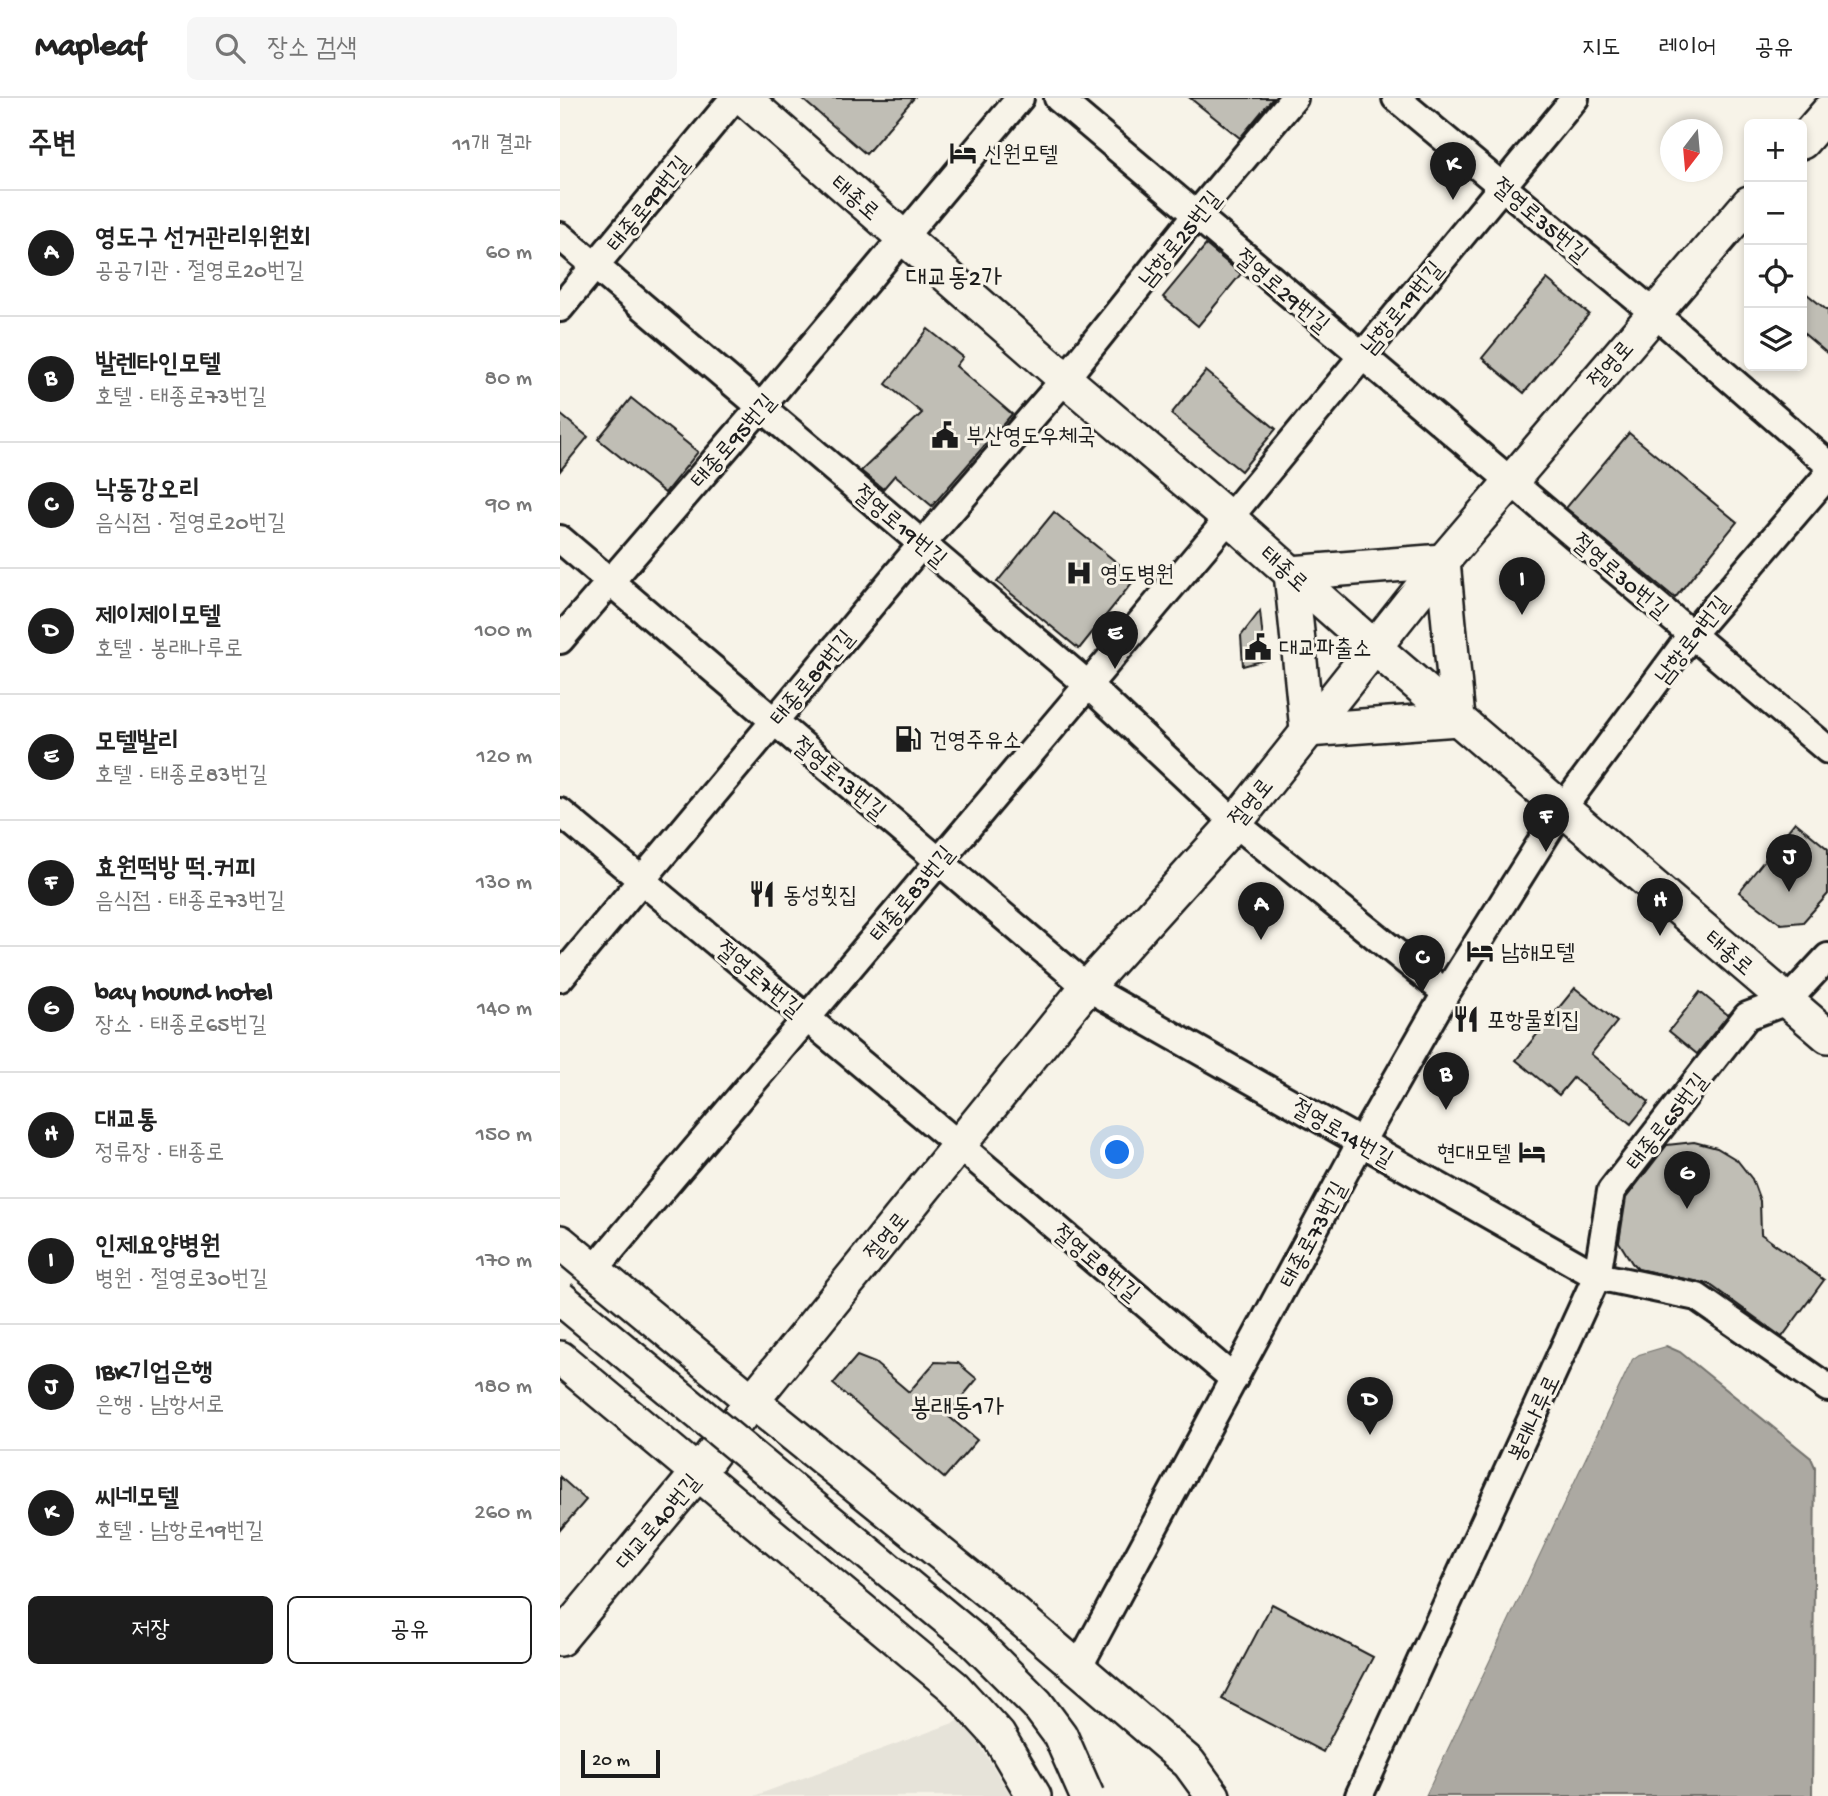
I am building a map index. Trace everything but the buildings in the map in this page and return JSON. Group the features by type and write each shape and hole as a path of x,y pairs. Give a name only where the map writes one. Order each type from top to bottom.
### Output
{"main road":[{"name":"태종로","path":"744,98 1374,647 1828,1036"},
{"path":"1807,136 1828,112"},
{"name":"절영로","path":"752,1401 1087,987 1234,823 1509,481 1744,209"},
{"path":"1443,561 1458,719 1307,730 1292,573 1443,561"},
{"path":"560,1242 1013,1612 1189,1763 1213,1796"},
{"path":"560,1298 973,1640 1037,1704 1060,1735 1087,1796"},
{"path":"560,1358 954,1687 998,1735 1034,1796"},
{"name":"대교로40번길","path":"560,1639 697,1474 752,1401"}],"street":[{"name":"태종로99번길","path":"560,308 734,98"},
{"name":"태종로95번길","path":"560,640 761,407 1020,98"},
{"name":"절영로29번길","path":"1058,98 1509,481"},
{"name":"남항로25번길","path":"1065,379 1294,98"},
{"name":"절영로35번길","path":"1395,98 1654,313 1828,464"},
{"name":"남항로19번길","path":"1229,518 1575,98"},
{"name":"절영로19번길","path":"560,236 1087,684 1234,823 1446,993"},
{"name":"태종로89번길","path":"560,978 922,544 1065,379"},
{"name":"남항로9번길","path":"1562,809 1691,635 1828,475"},
{"name":"절영로30번길","path":"1509,481 1828,750"},
{"name":"태종로83번길","path":"594,1270 1229,518"},
{"name":"절영로13번길","path":"560,539 1087,987"},
{"name":"태종로73번길","path":"1078,1668 1361,1142 1446,993 1562,809"},
{"name":"절영로7번길","path":"560,812 960,1146"},
{"path":"1787,1001 1828,957"},
{"name":"절영로14번길","path":"1087,987 1597,1276"},
{"name":"태종로65번길","path":"1597,1276 1611,1191 1748,1016 1787,1001"},
{"name":"절영로8번길","path":"960,1146 1234,1379"},
{"path":"1597,1276 1697,1297 1828,1388"},
{"name":"봉래나루로","path":"1359,1796 1597,1276"}],"shaded area":[{"path":"1666,1346 1680,1352 1811,1458 1815,1467 1812,1796 1425,1796 1632,1359 1639,1354"},
{"path":"964,1719 1011,1796 754,1796"}],"pier":[{"path":"1662,1344 1666,1346 1639,1354 1632,1359 1425,1796 1421,1796 1629,1358 1638,1351"}],"place":[{"name":"신원모텔","path":"963,153"},
{"name":"씨네모텔","path":"1453,200"},
{"name":"부산영도우체국","path":"945,435"},
{"name":"영도병원","path":"1079,573"},
{"name":"인제요양병원","path":"1522,615"},
{"name":"대교파출소","path":"1258,647"},
{"name":"모텔발리","path":"1115,669"},
{"name":"건영주유소","path":"908,739"},
{"name":"효원떡방 떡.커피","path":"1546,852"},
{"name":"IBK기업은행","path":"1789,892"},
{"name":"동성횟집","path":"762,894"},
{"name":"대교통","path":"1660,936"},
{"name":"영도구 선거관리위원회","path":"1261,940"},
{"name":"남해모텔","path":"1480,951"},
{"name":"낙동강오리","path":"1422,993"},
{"name":"포항물회집","path":"1466,1019"},
{"name":"발렌타인모텔","path":"1446,1110"},
{"name":"현대모텔","path":"1532,1152"},
{"name":"bay hound hotel","path":"1687,1209"},
{"name":"제이제이모텔","path":"1370,1435"}],"district":[{"name":"대교동2가","path":"954,276"},
{"name":"봉래동1가","path":"957,1406"}]}
